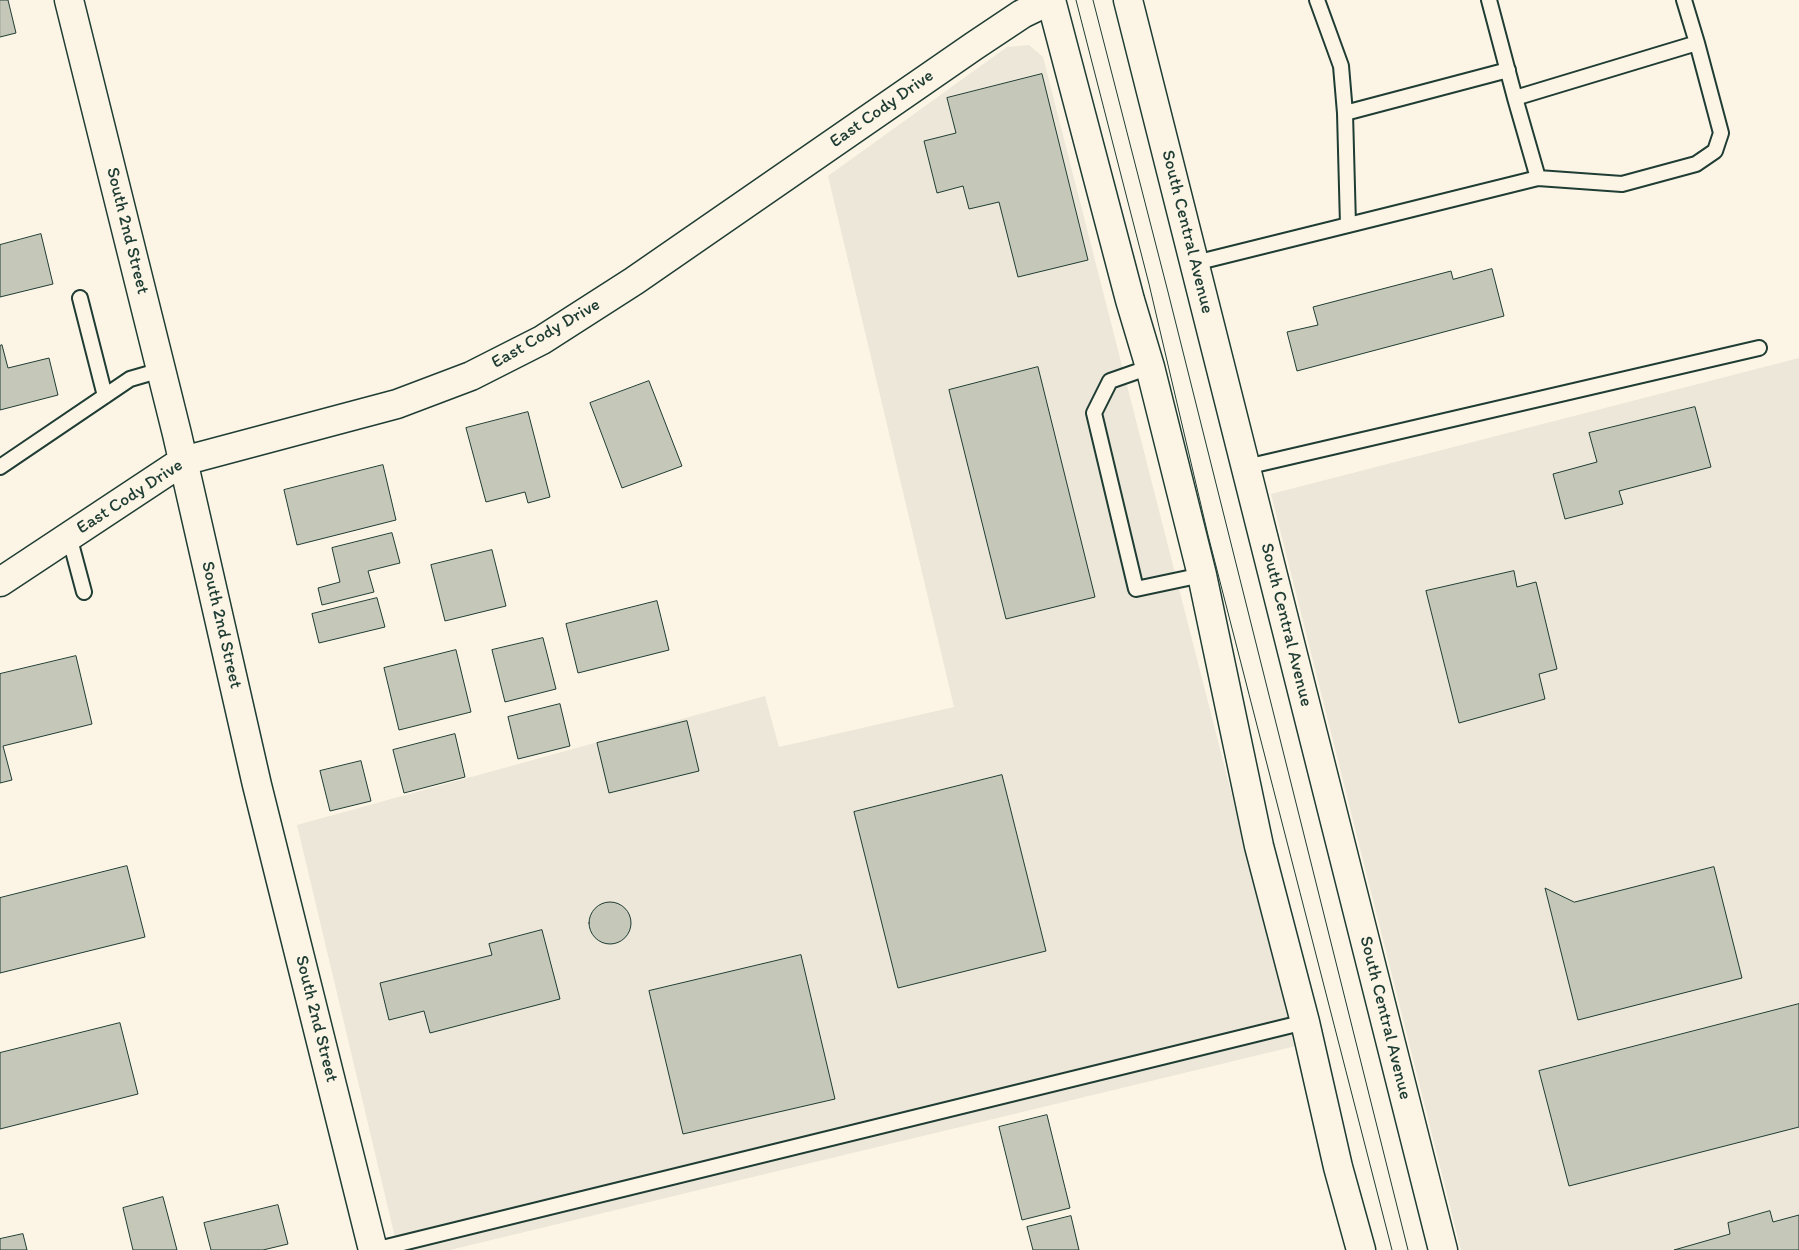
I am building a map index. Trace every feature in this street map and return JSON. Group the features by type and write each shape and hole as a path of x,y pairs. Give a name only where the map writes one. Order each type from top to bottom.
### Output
{"main road":[{"name":"South 2nd Street","path":"69,0 183,461 258,785 374,1250"},
{"path":"1051,0 1130,300 1150,367 1202,575 1259,846 1305,1022 1338,1167 1361,1250"},
{"name":"East Cody Drive","path":"0,582 183,461 397,404 470,376 542,340 634,281 974,46 1022,14 1051,0"},
{"name":"South Central Avenue","path":"1128,0 1443,1250"}],"lane":[{"path":"1317,0 1341,66 1345,113 1348,225"},
{"path":"1489,0 1538,178"},
{"path":"1195,263 1538,178 1622,184 1696,164 1715,151 1721,133 1684,0"},
{"path":"1515,98 1697,43"},
{"path":"1345,113 1508,70"},
{"path":"80,298 105,396"},
{"path":"1246,467 1759,348"},
{"path":"1150,367 1110,381 1094,413 1136,589 1202,575"},
{"path":"0,468 130,379 161,370"},
{"path":"70,536 84,592"},
{"path":"374,1250 1305,1022"}],"shaded area":[{"path":"1029,45 1043,57 1296,1046 450,1250 398,1250 297,825 765,696 779,747 954,707 828,176 1007,47"},
{"path":"1799,358 1799,1250 1461,1250 1271,494"}],"building":[{"path":"0,0 8,0 16,33 0,37"},
{"path":"1042,74 1088,260 1018,277 999,202 969,209 963,186 937,193 924,141 956,133 947,98"},
{"path":"41,234 53,284 0,297 0,245"},
{"path":"1492,269 1504,316 1297,371 1287,332 1318,325 1313,307 1451,271 1453,279"},
{"path":"2,345 8,368 49,358 58,395 0,410 0,346"},
{"path":"1038,367 1095,597 1006,619 949,390"},
{"path":"649,381 682,466 622,488 590,403"},
{"path":"1695,407 1711,467 1619,491 1623,504 1565,519 1553,474 1597,462 1589,433"},
{"path":"528,412 550,497 528,503 525,492 486,502 466,428"},
{"path":"383,465 396,520 297,545 284,490"},
{"path":"392,533 400,563 368,571 374,592 322,605 318,588 340,582 332,548"},
{"path":"492,550 506,606 445,621 431,565"},
{"path":"1514,571 1517,587 1536,582 1557,669 1539,674 1545,699 1459,723 1426,591"},
{"path":"377,598 385,627 319,643 312,614"},
{"path":"657,601 669,650 578,673 566,624"},
{"path":"543,638 556,689 505,702 492,650"},
{"path":"456,650 471,712 399,730 384,668"},
{"path":"76,656 92,724 3,746 12,780 0,783 0,674"},
{"path":"560,704 570,746 518,759 508,717"},
{"path":"687,721 699,771 609,793 597,743"},
{"path":"455,734 465,777 404,793 393,750"},
{"path":"361,761 371,801 330,811 320,771"},
{"path":"1002,775 1046,951 898,988 854,812"},
{"path":"127,866 145,937 0,973 0,898"},
{"path":"1714,867 1742,978 1578,1020 1545,888 1574,902"},
{"path":"610,902 625,908 631,923 625,938 610,944 595,938 589,923 595,908"},
{"path":"542,930 560,999 430,1033 424,1011 389,1020 380,983 492,955 489,944"},
{"path":"801,955 835,1099 683,1134 649,991"},
{"path":"1799,1004 1799,1127 1569,1186 1539,1071"},
{"path":"120,1023 138,1094 0,1129 0,1053"},
{"path":"1047,1115 1070,1208 1022,1220 999,1127"},
{"path":"163,1197 177,1250 133,1250 123,1208"},
{"path":"278,1205 288,1244 263,1250 211,1250 204,1223"},
{"path":"1770,1211 1773,1222 1799,1215 1799,1250 1674,1250 1730,1234 1728,1223"},
{"path":"1071,1216 1079,1250 1033,1250 1027,1227"},
{"path":"23,1234 27,1250 0,1250 0,1239"}],"tram line":[{"path":"1076,0 1149,284 1208,535 1392,1250"},
{"path":"1093,0 1408,1250"}]}
